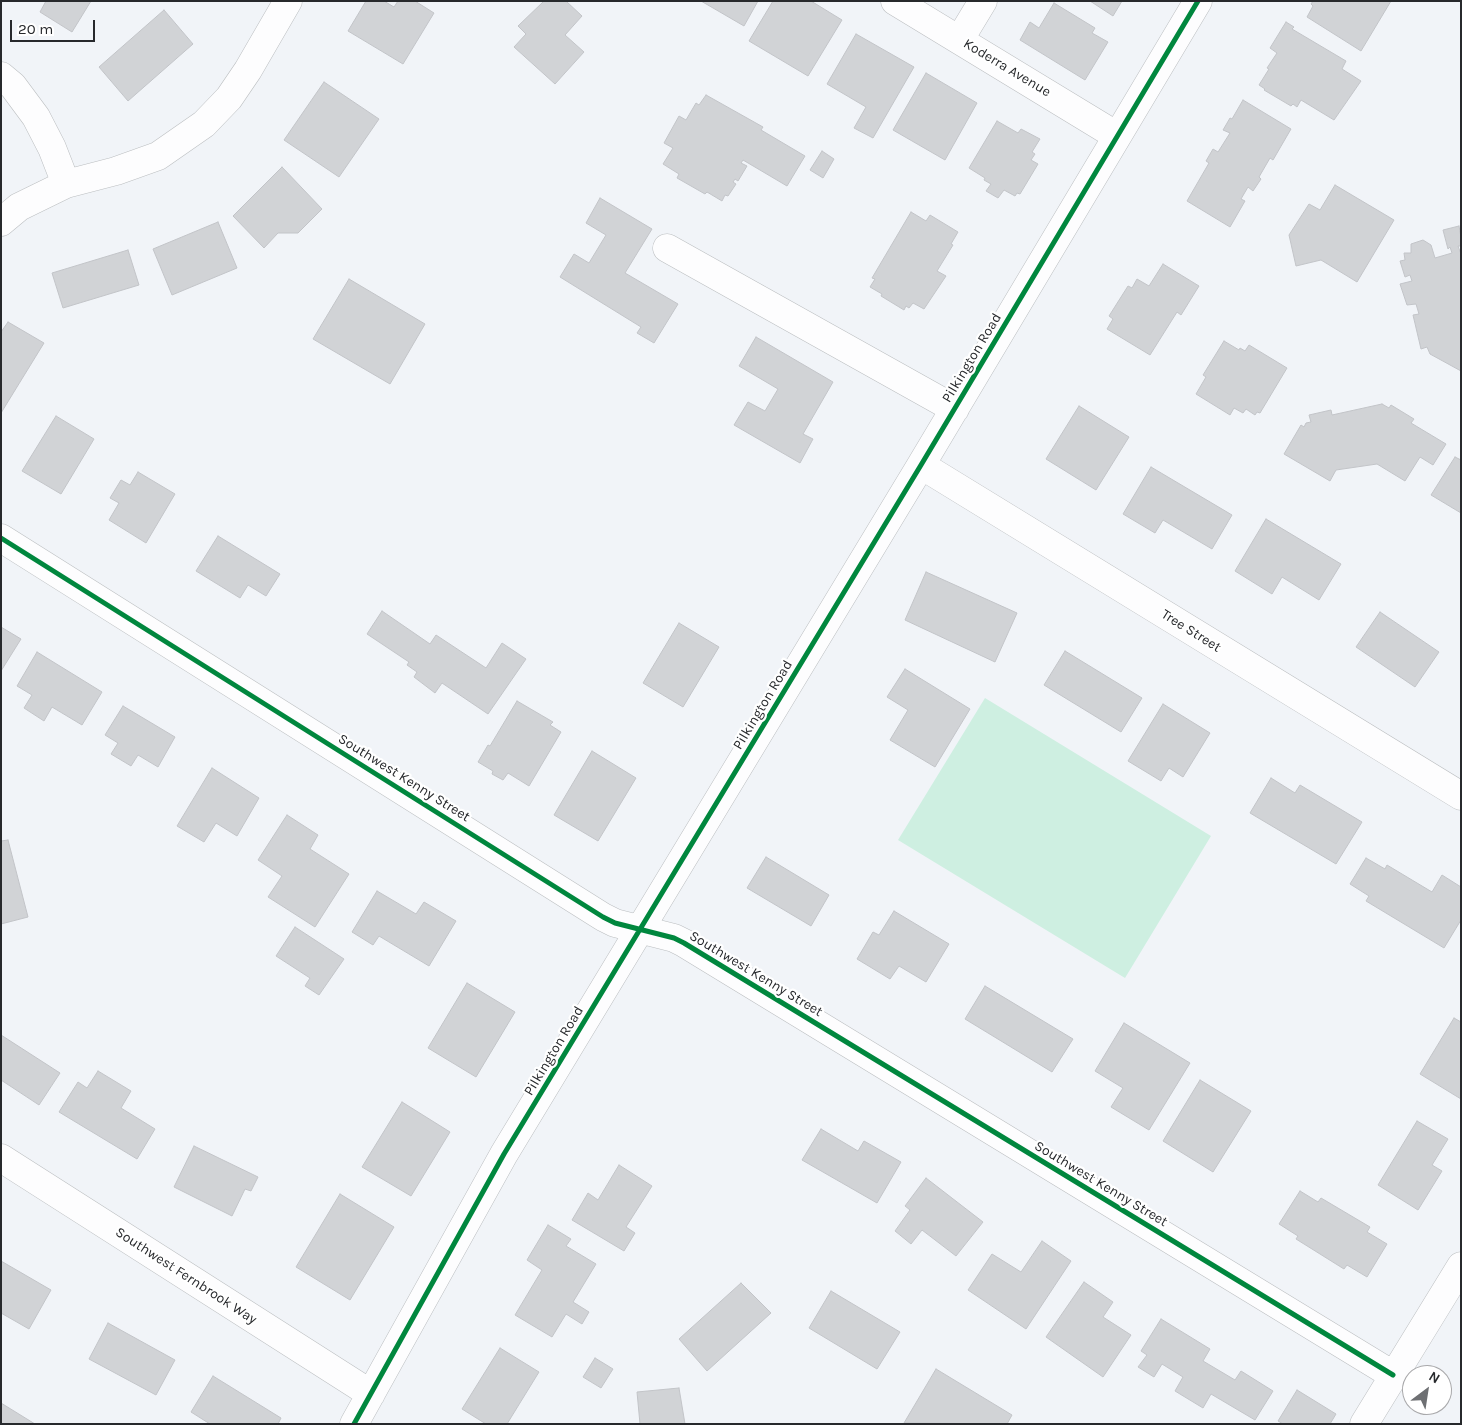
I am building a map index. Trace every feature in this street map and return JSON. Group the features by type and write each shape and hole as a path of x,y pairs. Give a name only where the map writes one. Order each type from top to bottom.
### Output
{"street":[{"path":"1,222 19,208 66,184 116,171 158,156 204,124 229,98 243,78 288,1"},
{"name":"Koderra Avenue","path":"895,1 1118,136"},
{"path":"960,40 983,1"},
{"name":"Pilkington Road","path":"354,1424 504,1154 922,465 1198,1"},
{"path":"1,76 13,86 36,117 52,148 66,184"},
{"path":"666,248 955,409"},
{"name":"Tree Street","path":"922,465 1461,796"},
{"name":"Southwest Kenny Street","path":"1,538 603,916 615,923 674,938 684,943 1393,1375"},
{"name":"Southwest Fernbrook Way","path":"1,1158 371,1394"},
{"path":"1364,1424 1461,1266"}],"green space":[{"path":"985,698 1211,836 1125,978 898,840"}],"building":[{"path":"46,1 91,1 72,32 40,12"},
{"path":"366,1 384,1 394,7 398,1 415,1 434,13 403,64 348,31"},
{"path":"544,1 566,1 582,16 565,35 584,52 555,84 514,47 526,34 518,26"},
{"path":"701,1 758,1 744,26"},
{"path":"773,1 811,1 842,20 808,76 749,41"},
{"path":"1090,1 1122,1 1113,16"},
{"path":"1313,1 1391,1 1361,51 1307,17 1313,6 1311,4"},
{"path":"1054,3 1095,28 1092,33 1108,42 1085,80 1020,40 1030,22 1039,28"},
{"path":"164,10 193,44 128,101 99,67"},
{"path":"1286,22 1294,27 1292,29 1346,61 1342,69 1361,81 1334,120 1301,100 1297,107 1293,104 1291,106 1259,85 1277,53 1270,48"},
{"path":"856,34 914,67 873,138 854,128 866,107 827,84"},
{"path":"926,73 977,103 945,160 893,130"},
{"path":"324,82 379,119 339,177 284,140"},
{"path":"706,95 763,127 761,130 805,156 787,186 743,160 741,163 747,166 738,181 735,179 733,182 736,184 722,201 707,192 705,194 677,178 679,174 663,164 673,148 664,143 679,116 686,120 696,103 699,105"},
{"path":"1243,100 1291,129 1273,160 1270,158 1259,177 1261,179 1253,191 1248,187 1241,199 1245,201 1230,227 1187,201 1209,163 1206,161 1213,149 1218,152 1230,133 1223,130"},
{"path":"997,121 1018,133 1021,129 1040,139 1032,152 1035,154 1031,160 1038,164 1020,194 1017,193 1015,196 1004,190 998,198 986,191 991,184 969,168"},
{"path":"822,151 834,159 823,178 810,170"},
{"path":"282,167 322,209 298,233 278,233 264,248 233,216"},
{"path":"1335,185 1394,220 1357,282 1321,260 1296,266 1289,235 1309,204 1320,210"},
{"path":"600,198 652,229 625,273 678,304 654,343 637,333 641,327 560,277 574,254 589,263 606,235 586,223"},
{"path":"911,212 926,221 930,215 958,232 951,244 953,245 937,271 946,276 924,309 913,303 909,308 906,306 904,310 870,287 875,279 872,278"},
{"path":"218,222 237,268 172,295 153,249"},
{"path":"1459,226 1461,237 1461,246 1458,246 1461,254 1461,371 1430,354 1427,347 1421,349 1413,315 1419,314 1416,304 1407,305 1400,284 1412,281 1410,275 1405,277 1400,261 1405,260 1404,253 1411,253 1411,244 1423,240 1431,245 1435,258 1452,253 1450,247 1448,249 1443,230"},
{"path":"128,250 139,285 63,308 52,273"},
{"path":"1163,264 1199,286 1181,315 1177,312 1150,355 1107,329 1113,319 1109,316 1128,286 1132,288 1137,279 1149,286"},
{"path":"349,279 425,324 390,384 313,339"},
{"path":"8,322 44,343 1,413 1,332"},
{"path":"756,337 833,382 803,434 813,439 800,463 734,425 748,402 765,411 778,389 739,366"},
{"path":"1224,341 1239,350 1240,348 1245,351 1249,345 1287,368 1260,413 1257,412 1255,415 1246,409 1243,413 1234,408 1230,415 1196,394 1206,377 1203,375"},
{"path":"1382,404 1389,408 1391,405 1414,419 1411,423 1446,444 1433,465 1420,457 1405,481 1377,464 1336,470 1330,481 1284,454 1301,425 1304,427 1306,423 1311,422 1309,415 1331,410 1332,415"},
{"path":"1079,406 1129,437 1096,490 1046,459"},
{"path":"56,416 94,439 61,494 22,471"},
{"path":"1455,457 1461,460 1461,513 1431,495"},
{"path":"1151,467 1232,515 1212,549 1163,520 1155,533 1123,514"},
{"path":"138,472 175,494 146,543 109,520 119,503 110,498 121,480 130,485"},
{"path":"1266,519 1341,564 1319,600 1282,577 1272,594 1235,571"},
{"path":"218,536 280,574 266,596 248,585 240,598 196,571"},
{"path":"926,572 1017,613 995,662 905,620"},
{"path":"382,611 430,644 436,635 486,668 502,643 526,659 488,714 442,683 435,693 414,677 417,672 407,665 409,662 367,634"},
{"path":"1380,612 1439,652 1415,687 1356,647"},
{"path":"679,623 719,647 683,707 643,683"},
{"path":"1,627 21,639 1,671"},
{"path":"1065,651 1142,698 1121,732 1044,685"},
{"path":"37,652 102,692 82,725 52,707 44,721 24,708 32,695 17,686"},
{"path":"905,669 970,709 935,767 890,740 908,710 887,697"},
{"path":"517,701 553,722 550,725 561,732 529,786 508,773 503,780 492,774 493,771 478,762"},
{"path":"1163,704 1210,733 1183,777 1169,768 1161,781 1128,761"},
{"path":"123,706 175,737 158,767 138,755 131,766 111,754 118,743 105,735"},
{"path":"592,751 636,778 598,841 554,815"},
{"path":"212,768 259,798 237,836 216,823 204,842 177,826"},
{"path":"1271,778 1295,793 1300,785 1362,822 1336,864 1250,813"},
{"path":"287,815 318,835 310,849 349,874 315,927 268,897 282,876 258,860"},
{"path":"8,840 28,917 1,924 1,841"},
{"path":"766,857 829,895 811,926 747,888"},
{"path":"1366,858 1385,869 1387,865 1432,892 1442,875 1461,887 1461,920 1444,948 1366,901 1369,896 1350,884"},
{"path":"377,891 416,914 424,902 456,921 429,966 379,936 373,945 352,932"},
{"path":"894,911 949,944 926,982 899,966 890,979 857,959 873,932 879,935"},
{"path":"295,927 344,959 319,995 305,986 310,978 276,956"},
{"path":"467,983 515,1012 476,1077 428,1048"},
{"path":"985,986 1073,1039 1052,1072 965,1019"},
{"path":"1454,1018 1461,1022 1461,1099 1420,1074"},
{"path":"1124,1023 1190,1063 1149,1130 1111,1107 1123,1088 1095,1071"},
{"path":"1,1035 60,1073 39,1105 1,1080"},
{"path":"98,1071 131,1091 121,1108 155,1129 137,1159 59,1112 78,1082 87,1088"},
{"path":"1200,1080 1251,1111 1213,1172 1163,1141"},
{"path":"402,1102 450,1132 411,1196 362,1167"},
{"path":"1417,1121 1448,1139 1432,1165 1442,1171 1418,1210 1378,1185"},
{"path":"821,1129 858,1151 864,1141 901,1162 877,1203 802,1160"},
{"path":"194,1146 258,1177 251,1191 245,1189 232,1216 174,1187"},
{"path":"619,1165 652,1186 626,1227 635,1233 624,1251 572,1220 588,1193 598,1200"},
{"path":"926,1178 983,1222 956,1256 922,1230 911,1244 895,1231 910,1210 905,1206"},
{"path":"1300,1191 1318,1202 1321,1198 1370,1227 1367,1232 1387,1244 1367,1277 1347,1265 1344,1269 1296,1239 1298,1236 1279,1224"},
{"path":"340,1194 394,1227 350,1300 296,1267"},
{"path":"548,1225 571,1239 566,1246 596,1264 573,1302 589,1312 582,1324 566,1314 552,1337 515,1315 542,1270 527,1260"},
{"path":"1042,1241 1071,1261 1026,1329 968,1290 992,1254 1021,1272"},
{"path":"1,1261 51,1290 29,1329 1,1313"},
{"path":"1084,1282 1113,1302 1103,1317 1131,1335 1103,1377 1046,1337"},
{"path":"741,1283 771,1313 707,1371 679,1339"},
{"path":"831,1291 900,1332 877,1369 809,1328"},
{"path":"1161,1319 1210,1349 1203,1361 1235,1380 1241,1371 1273,1391 1255,1420 1211,1394 1203,1408 1175,1391 1183,1377 1162,1364 1154,1377 1138,1367 1147,1355 1141,1351"},
{"path":"108,1323 175,1360 156,1395 89,1359"},
{"path":"500,1348 539,1372 507,1424 486,1424 462,1409"},
{"path":"595,1358 613,1369 601,1388 583,1377"},
{"path":"936,1369 1012,1415 1007,1424 904,1423"},
{"path":"213,1376 281,1418 278,1424 210,1424 191,1412"},
{"path":"679,1388 685,1424 640,1424 637,1392"},
{"path":"1297,1390 1336,1414 1330,1424 1283,1424 1278,1421"},
{"path":"1,1403 35,1424 1,1424"}],"cycle path":[{"path":"354,1424 504,1154 921,465 1198,1"},
{"path":"1,538 603,917 615,923 674,938 684,943 1393,1375"}]}
